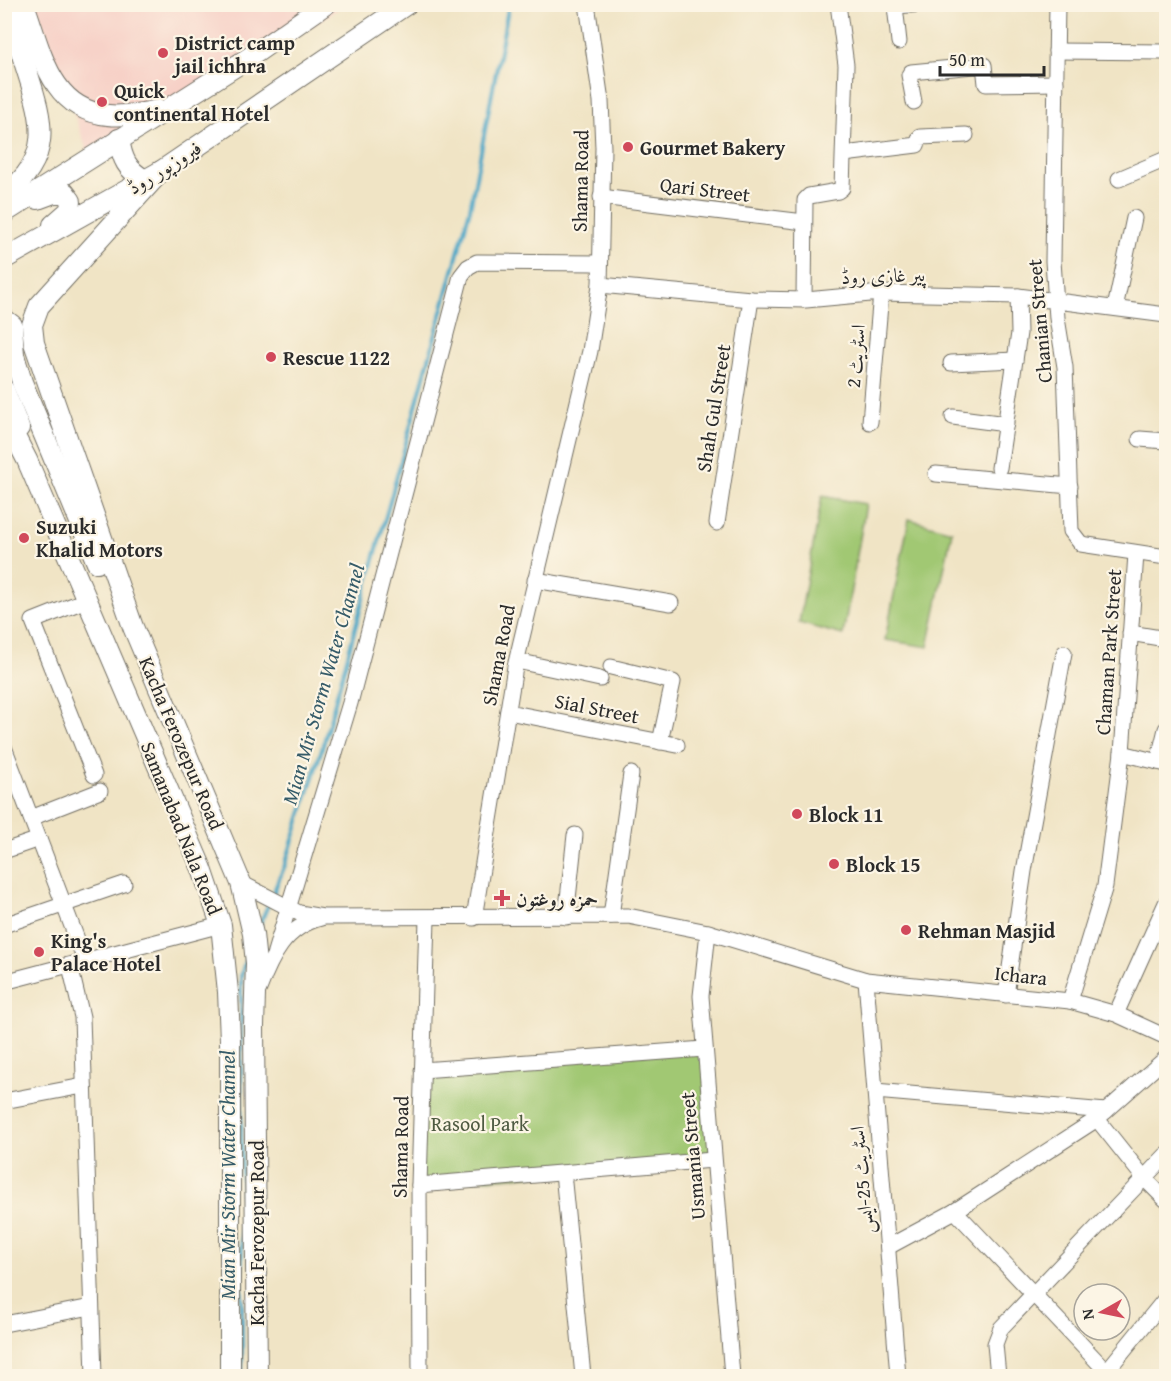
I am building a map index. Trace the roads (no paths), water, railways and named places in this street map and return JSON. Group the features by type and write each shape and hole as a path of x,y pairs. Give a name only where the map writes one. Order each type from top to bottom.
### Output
{"main road":[{"path":"6,4 39,107 41,126 34,163 6,206"},
{"path":"24,4 52,78 64,97 82,108 110,116 165,110"},
{"path":"6,206 165,110 326,4"},
{"name":"فیروزپور روڈ","path":"4,259 153,175 407,4"},
{"path":"119,139 121,156 127,166 153,175"},
{"name":"Kacha Ferozepur Road","path":"153,175 50,292 39,306 32,325 37,358 133,627 241,883 253,934 256,963 257,1377"},
{"path":"4,259 61,218 70,210 70,201 65,193 54,193 6,206"},
{"path":"4,319 12,325 19,376 101,571 133,627"},
{"path":"4,390 14,410 27,460"},
{"name":"Samanabad Nala Road","path":"4,415 27,460 202,869 221,925 230,1040 230,1377"}],"street":[{"name":"Shama Road","path":"474,918 517,661 590,351 600,285 603,148 601,101 587,4"},
{"path":"804,300 806,197 841,190 846,65 838,4"},
{"path":"899,42 895,6 924,4"},
{"name":"Chanian Street","path":"1057,4 1053,261 1065,367 1071,531 1081,544 1167,557"},
{"path":"1056,51 1167,52"},
{"path":"914,102 909,75 911,72 984,64 986,84 1056,83"},
{"path":"844,154 917,145 920,136 966,135"},
{"path":"1119,178 1167,159"},
{"name":"Qari Street","path":"602,198 804,222"},
{"path":"1115,308 1134,218"},
{"path":"255,1001 290,909 350,703 461,276 468,267 477,262 599,264"},
{"name":"پیر غازی روڈ","path":"600,285 751,299 804,300 881,293 1018,296 1167,315"},
{"name":"اسٹریٹ 2","path":"870,422 881,293"},
{"path":"999,468 1019,333 1018,296"},
{"name":"Shah Gul Street","path":"717,523 751,299"},
{"path":"951,363 1015,360"},
{"path":"953,417 1006,424"},
{"path":"1140,440 1167,441"},
{"path":"936,474 1070,486"},
{"name":"Chaman Park Street","path":"1070,1001 1105,886 1122,753 1136,554"},
{"path":"535,580 672,603"},
{"path":"86,600 33,621 94,775"},
{"path":"1130,633 1167,639"},
{"path":"1006,994 1024,871 1064,652"},
{"path":"517,661 600,679"},
{"path":"611,667 673,682 660,742"},
{"name":"Sial Street","path":"508,712 677,745"},
{"path":"1122,753 1162,763 1167,729"},
{"path":"4,747 86,963"},
{"path":"612,916 631,774"},
{"path":"31,818 100,791"},
{"path":"566,917 575,835"},
{"path":"4,851 39,839"},
{"path":"241,883 290,909 323,917 427,919 628,916 708,932 866,980"},
{"path":"4,925 124,884"},
{"path":"1116,1014 1167,903"},
{"path":"275,952 291,931 323,917"},
{"name":"Shama Road","path":"420,1377 419,1185 427,919"},
{"path":"4,982 86,963 221,925"},
{"name":"Usmania Street","path":"708,932 700,996 732,1377"},
{"path":"70,966 82,1017 94,1377"},
{"name":"Ichara","path":"866,980 1070,1001 1116,1014 1167,1037"},
{"name":"اسٹریٹ 25-ایس","path":"866,980 898,1377"},
{"path":"422,1070 704,1049"},
{"path":"888,1247 955,1211 1101,1115 1167,1058"},
{"path":"4,1101 83,1086"},
{"path":"875,1091 1101,1115 1144,1178 1167,1200"},
{"path":"998,1377 997,1334 1167,1155"},
{"path":"419,1185 713,1160"},
{"path":"563,1173 583,1377"},
{"path":"955,1211 1108,1374 1167,1298"},
{"path":"4,1324 91,1307"}],"waterway":[{"name":"Mian Mir Storm Water Channel","path":"272,896 285,865 324,742 470,209 509,4"},
{"name":"Mian Mir Storm Water Channel","path":"259,926 269,903"},
{"name":"Mian Mir Storm Water Channel","path":"242,1376 241,976 247,955"}],"place":[{"name":"District camp jail ichhra","path":"163,53"},
{"name":"Quick continental Hotel","path":"102,102"},
{"name":"Gourmet Bakery","path":"628,147"},
{"name":"Rescue 1122","path":"271,357"},
{"name":"Suzuki Khalid Motors","path":"24,538"},
{"name":"Block 11","path":"797,814"},
{"name":"Block 15","path":"834,864"},
{"name":"حمزه روغتون","path":"502,898"},
{"name":"Rehman Masjid","path":"906,930"},
{"name":"King's Palace Hotel","path":"39,952"}],"park label":[{"name":"Rasool Park","path":"480,1123"}]}
